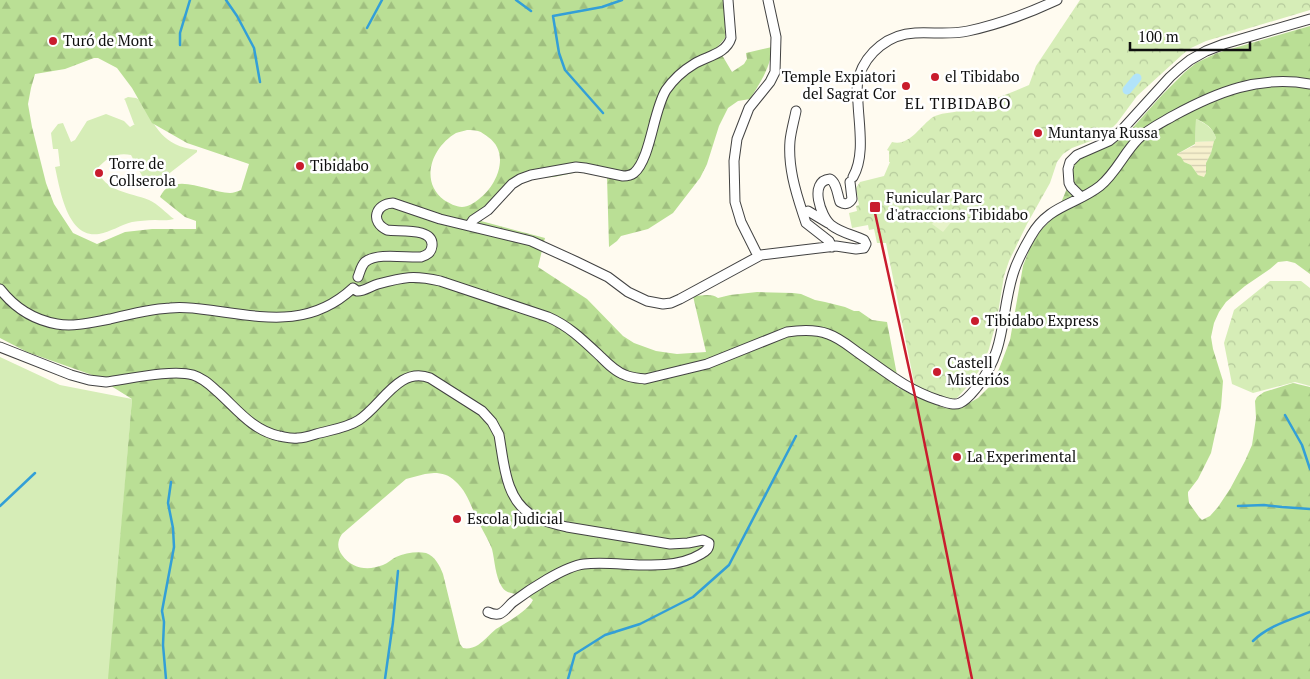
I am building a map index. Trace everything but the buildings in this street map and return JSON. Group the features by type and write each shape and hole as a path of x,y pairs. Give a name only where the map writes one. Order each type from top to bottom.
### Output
{"street":[{"path":"469,226 488,210 512,184 531,175 576,167 623,176 633,174 644,156 659,107 666,91 677,78 694,64 723,50 729,42 728,0"},
{"path":"758,256 741,222 735,202 734,161 737,139 749,108 770,82 775,72 776,37 768,0"},
{"path":"829,223 820,202 819,185 830,179 833,181 840,202 847,204 852,199 851,180 857,170 860,150 857,92 859,77 868,57 883,42 913,32 952,33 974,30 1014,19 1057,0"},
{"path":"1081,197 1069,183 1068,169 1070,162 1078,154 1109,141 1120,132 1170,77 1190,60 1224,44 1310,19"},
{"path":"353,288 359,292 366,288 405,277 428,278 449,284 562,323 577,334 616,371 635,378 645,379 707,364 787,332 799,330 820,332 836,338 915,391 956,404 962,402 973,392 993,361 1002,332 1014,272 1031,236 1049,214 1098,187 1111,175 1139,137 1184,110 1212,96 1247,85 1262,83 1310,84"},
{"path":"796,110 790,141 790,163 793,184 806,223 830,241 832,247"},
{"path":"0,289 14,305 33,316 57,324 86,324 173,307 263,317 282,318 300,315 322,309 340,299 353,288 353,281 358,277 362,266 370,260 386,257 422,258 429,254 432,247 431,241 425,234 391,230 381,226 377,214 380,208 385,204 393,203 429,216 531,242 608,277 636,296 647,301 667,303 680,299 758,256 842,246 864,248 866,244 864,240 834,228 808,211 803,214"},
{"path":"358,277 365,279 366,288"},
{"path":"0,347 71,376 96,382 170,373 192,375 209,383 240,414 259,429 274,435 292,438 301,438 354,423 371,410 402,380 413,376 424,376 482,410 489,418 499,435 507,480 511,489 518,502 534,516 553,524 655,542 670,544 703,540 709,543 708,549 686,561 641,564 602,563 576,566 564,570 544,582 512,602 498,614 494,615 488,612"}],"shaded area":[{"path":"1214,141 1206,163 1204,178 1198,175 1191,165 1184,162 1177,155 1195,145 1195,142"}],"green space":[{"path":"0,0 725,0 725,38 715,50 722,55 732,72 744,64 747,59 746,53 772,47 770,61 750,99 738,101 728,108 719,126 707,164 700,178 673,213 648,229 621,236 609,247 607,177 578,172 554,177 534,178 521,182 481,221 545,238 538,267 587,299 623,336 634,343 656,351 677,354 706,352 693,296 709,295 718,298 757,292 801,294 815,300 859,311 872,320 887,322 897,375 897,387 945,408 959,409 978,398 989,387 999,369 1010,340 1023,266 1030,248 1041,230 1056,215 1070,181 1070,169 1076,161 1112,145 1127,134 1162,95 1196,63 1217,53 1310,26 1310,274 1295,263 1287,261 1278,262 1226,302 1219,312 1211,337 1223,381 1221,407 1211,453 1188,495 1189,503 1202,520 1210,516 1230,489 1252,445 1256,418 1255,401 1257,397 1264,392 1293,383 1310,387 1310,679 108,679 132,399 95,376 27,352 0,338","holes":["94,58 98,58 117,68 132,88 152,123 187,143 249,164 241,190 230,193 182,184 173,185 166,189 160,197 185,217 196,221 196,229 152,229 125,232 97,244 73,233 54,204 46,183 28,104 35,74 65,69","1196,119 1209,126 1216,138 1206,163 1204,177 1198,175 1191,165 1184,162 1177,155 1195,144","466,130 478,131 488,137 495,144 500,160 496,178 491,186 479,199 462,207 455,206 444,200 436,192 430,174 435,155 440,147 456,133","437,473 445,475 459,485 467,496 491,546 502,587 509,592 530,597 533,600 522,612 472,648 463,648 460,644 443,574 432,556 419,552 403,554 383,565 361,568 346,560 338,547 342,534 406,479"]},
{"path":"1080,0 1310,0 1310,10 1206,41 1191,48 1137,96 1113,127 1096,139 1072,148 1063,154 1057,162 1050,183 1009,261 1004,276 997,319 982,367 957,398 952,399 915,387 886,243 877,243 874,229 869,230 868,225 852,228 849,213 857,211 856,206 859,205 856,188 860,182 884,176 890,162 889,151 887,150 892,142 898,143 909,139 933,117 959,111 1029,85 1036,66"},
{"path":"128,97 140,100 156,127 168,140 185,148 197,150 197,152 149,189 131,155 116,155 104,162 97,169 101,177 112,187 152,202 174,219 132,222 99,234 88,233 79,229 67,211 55,167 60,166 58,149 53,149 51,133 58,124 63,123 71,142 75,140 87,121 106,114 124,121 130,127 135,124 124,99"},
{"path":"1196,119 1211,129 1216,138 1214,141 1195,142"},
{"path":"941,212 952,221 943,232 932,224"},
{"path":"1270,281 1301,281 1310,288 1310,386 1295,382 1253,393 1232,384 1224,343 1234,310"},
{"path":"0,357 60,385 132,399 109,679 0,679"}],"waterway":[{"path":"180,45 180,33 190,0"},
{"path":"226,0 254,48 260,82"},
{"path":"367,28 382,0"},
{"path":"516,0 531,11"},
{"path":"603,113 565,70 559,53 553,16 602,7 622,0"},
{"path":"1127,90 1137,78"},
{"path":"1285,415 1302,445 1310,469"},
{"path":"568,679 575,654 605,635 640,624 693,597 729,565 796,436"},
{"path":"0,506 35,473"},
{"path":"166,679 162,611 174,547 173,528 168,503 171,482"},
{"path":"1238,506 1264,505 1310,509"},
{"path":"385,679 398,571"},
{"path":"1253,641 1272,627 1310,612"}],"railway":[{"path":"875,213 915,396 972,679"}],"place":[{"name":"Turó de Mont","path":"53,41"},
{"name":"el Tibidabo","path":"935,77"},
{"name":"Temple Expiatori del Sagrat Cor","path":"906,86"},
{"name":"Muntanya Russa","path":"1038,133"},
{"name":"Tibidabo","path":"300,166"},
{"name":"Torre de Collserola","path":"99,173"},
{"name":"Funicular Parc d'atraccions Tibidabo","path":"875,207"},
{"name":"Tibidabo Express","path":"975,321"},
{"name":"Castell Misteriós","path":"937,372"},
{"name":"La Experimental","path":"957,457"},
{"name":"Escola Judicial","path":"457,519"}],"district":[{"name":"EL TIBIDABO","path":"958,103"}]}
